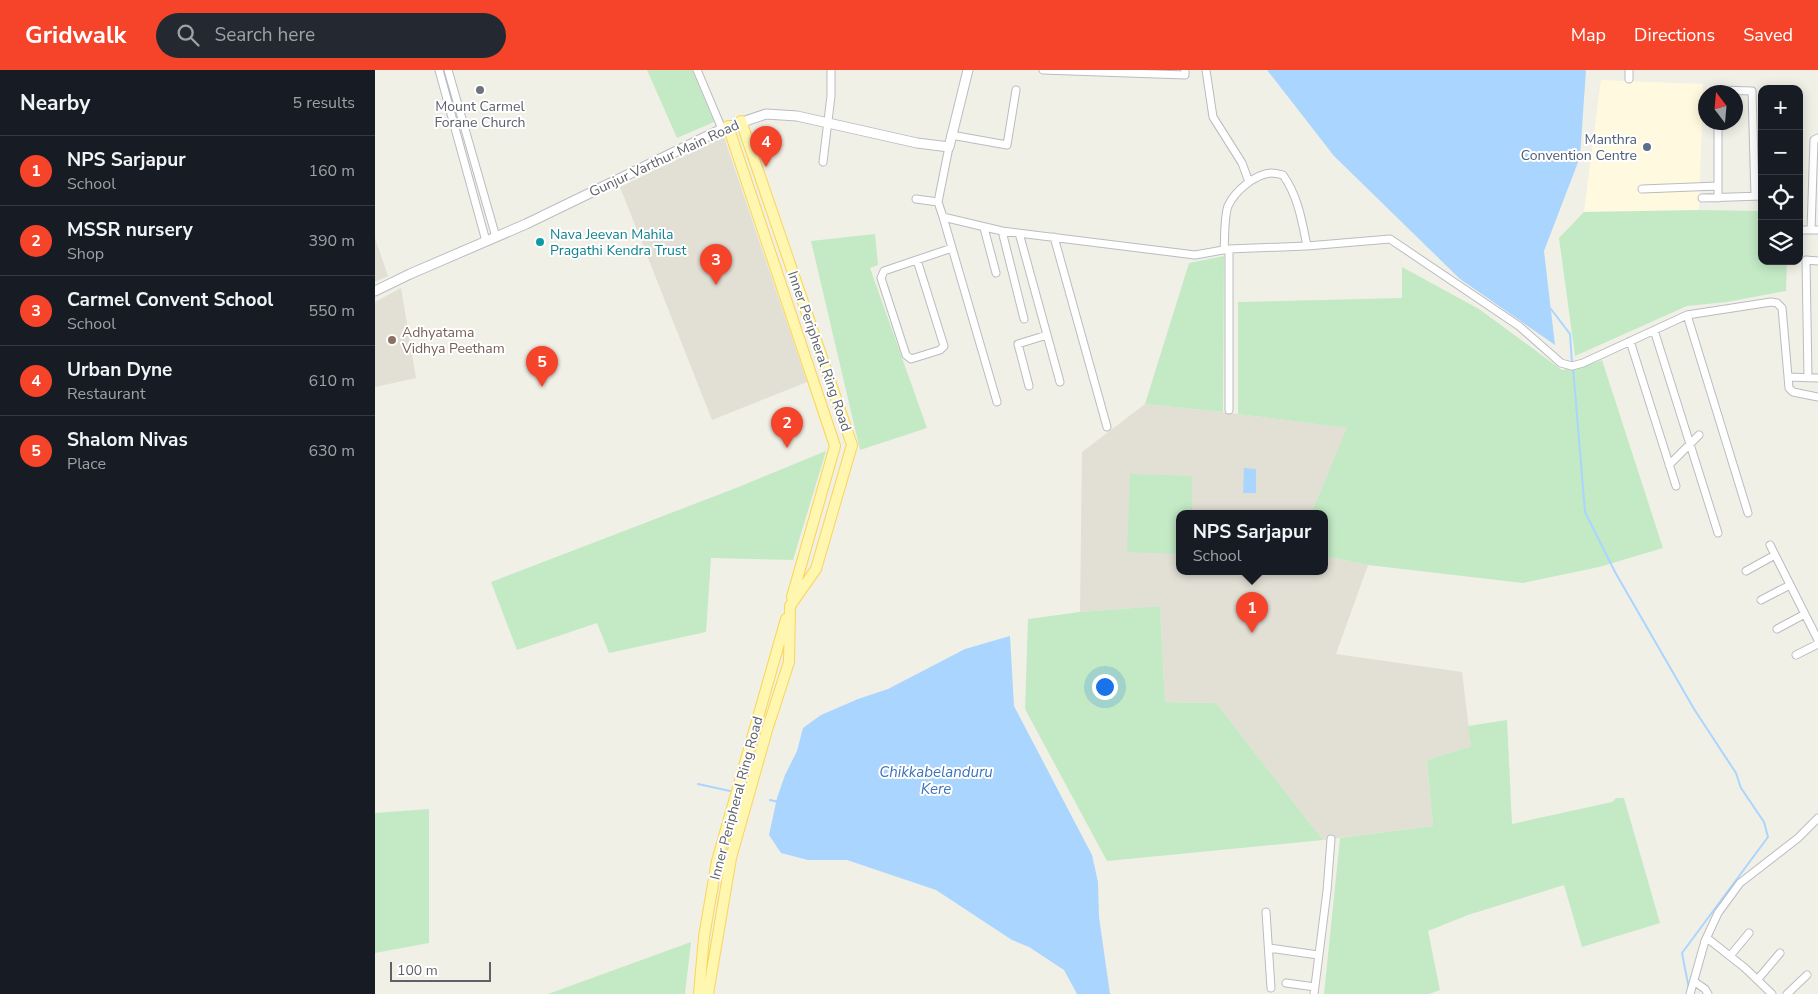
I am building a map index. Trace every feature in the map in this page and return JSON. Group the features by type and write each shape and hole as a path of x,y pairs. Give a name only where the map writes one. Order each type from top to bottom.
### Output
{"main road":[{"path":"949,147 968,70"},
{"name":"Gunjur Varthur Main Road","path":"375,291 551,212 725,128 766,114 789,115 917,143 949,147"},
{"name":"Inner Peripheral Ring Road","path":"708,994 731,858 767,730 789,662 790,606 816,569 851,445 741,121"},
{"name":"Inner Peripheral Ring Road","path":"699,994 704,937 717,861 835,446 725,128"}],"street":[{"path":"439,70 486,241"},
{"path":"448,70 496,237"},
{"path":"697,70 725,128"},
{"path":"823,162 831,96 831,70"},
{"path":"1043,70 1119,71 1185,76 1185,70"},
{"path":"1206,70 1213,117 1242,163 1249,182"},
{"path":"1629,70 1629,79"},
{"path":"951,135 1007,145 1016,90"},
{"path":"1702,198 1758,196 1752,91 1743,91"},
{"path":"1718,130 1718,198"},
{"path":"1815,230 1814,140 1818,138"},
{"path":"949,147 939,202 997,402"},
{"path":"1229,410 1227,250 1228,208 1233,199 1249,182 1261,176 1272,173 1283,175 1291,186 1301,216 1307,246"},
{"path":"1642,189 1718,186"},
{"path":"916,199 939,202"},
{"path":"943,217 1002,231 1195,255 1227,250 1390,239 1519,326 1561,363 1572,366 1583,363 1687,315 1771,302 1777,303 1782,308 1789,388 1793,392 1818,397"},
{"path":"984,228 996,272"},
{"path":"1002,231 1024,319"},
{"path":"1019,233 1060,382"},
{"path":"1054,237 1107,427"},
{"path":"917,260 943,346 940,350 911,358 906,355 881,278 884,271 952,248"},
{"path":"1808,378 1806,260 1818,260"},
{"path":"1687,315 1748,513"},
{"path":"1654,330 1718,533"},
{"path":"1029,386 1018,344 1047,335"},
{"path":"1629,341 1676,486"},
{"path":"1788,377 1818,378"},
{"path":"1669,465 1699,435"},
{"path":"1770,545 1818,640"},
{"path":"1746,571 1775,555"},
{"path":"1761,600 1790,585"},
{"path":"1777,629 1805,614"},
{"path":"1796,655 1818,644"},
{"path":"1691,993 1707,938 1718,913 1740,883 1798,838 1818,818"},
{"path":"1286,983 1314,991 1327,892 1331,839"},
{"path":"1266,912 1271,988"},
{"path":"1730,956 1749,932"},
{"path":"1707,938 1758,979 1772,994"},
{"path":"1269,948 1318,955"},
{"path":"1758,979 1780,953"},
{"path":"1787,994 1807,975"},
{"path":"1695,982 1709,994"}],"shaded area":[{"name":"Manthra Convention Centre","path":"1601,80 1703,84 1698,85 1698,130 1702,130 1699,210 1584,212"},
{"path":"724,137 807,382 712,420 620,187"},
{"path":"375,238 388,276 375,282"},
{"name":"Adhyatama Vidhya Peetham","path":"401,288 416,378 375,387 375,302"},
{"path":"1145,404 1348,428 1313,510 1176,510 1176,575 1328,575 1328,557 1368,565 1336,654 1462,672 1471,746 1427,760 1433,826 1323,840 1216,703 1165,702 1160,606 1080,612 1082,452"}],"green space":[{"path":"647,70 692,70 714,122 677,138"},
{"path":"1758,211 1758,265 1787,265 1786,291 1727,302 1687,306 1575,356 1559,238 1584,212"},
{"path":"875,234 878,265 870,268 927,428 860,450 811,241"},
{"path":"1224,256 1223,412 1145,404 1189,263"},
{"path":"1402,267 1479,309 1562,370 1602,360 1663,548 1599,567 1523,583 1368,565 1328,557 1328,510 1313,510 1347,428 1238,414 1238,302 1402,298"},
{"path":"826,451 793,560 711,558 706,632 609,653 597,623 517,650 491,582 736,488"},
{"path":"1130,474 1192,476 1192,510 1176,510 1176,554 1127,552"},
{"path":"1160,606 1165,702 1216,703 1323,840 1107,861 1025,709 1028,619 1080,612"},
{"path":"1507,720 1512,824 1612,802 1616,798 1624,798 1660,923 1582,947 1564,885 1468,915 1428,931 1440,990 1429,994 1324,994 1340,838 1433,826 1427,760 1471,746 1468,726"},
{"path":"429,809 429,943 375,953 375,813"},
{"path":"691,942 685,994 548,994"}],"water":[{"path":"1267,70 1586,70 1580,157 1544,251 1555,345 1460,279 1334,156"},
{"path":"1244,468 1256,469 1256,493 1243,493"},
{"name":"Chikkabelanduru Kere","path":"1010,636 1014,706 1092,855 1098,882 1099,917 1110,994 1077,994 1064,970 1029,947 1012,940 936,890 847,860 808,860 781,853 769,835 777,798 785,775 797,751 803,728 821,715 858,699 888,689 965,649"}],"waterway":[{"path":"1551,309 1570,334 1572,363"},
{"path":"1573,367 1585,512 1615,572 1694,709 1736,773 1741,788 1764,822 1768,837 1682,953 1689,989"},
{"path":"698,784 730,791"},
{"path":"770,800 778,802"}],"place":[{"name":"Mount Carmel Forane Church","path":"480,90"},
{"name":"Manthra Convention Centre","path":"1647,147"},
{"name":"Urban Dyne","path":"766,167"},
{"name":"Nava Jeevan Mahila Pragathi Kendra Trust","path":"540,242"},
{"name":"Carmel Convent School","path":"716,285"},
{"name":"Adhyatama Vidhya Peetham","path":"392,340"},
{"name":"Shalom Nivas","path":"542,387"},
{"name":"MSSR nursery","path":"787,448"},
{"name":"NPS Sarjapur","path":"1252,633"}]}
